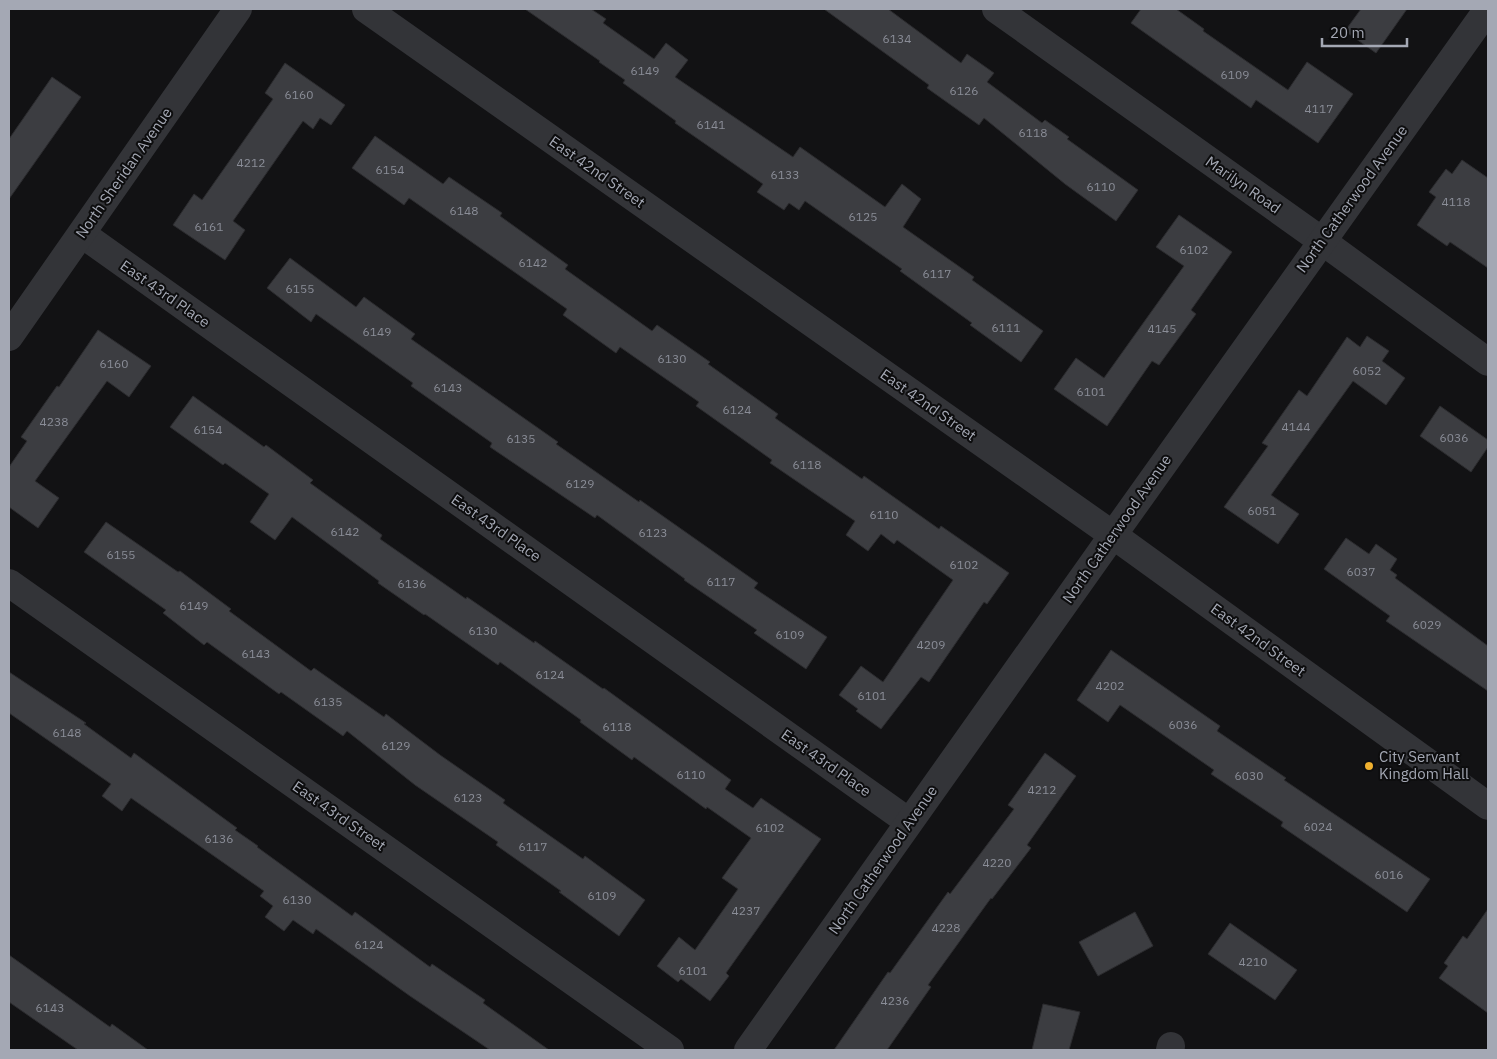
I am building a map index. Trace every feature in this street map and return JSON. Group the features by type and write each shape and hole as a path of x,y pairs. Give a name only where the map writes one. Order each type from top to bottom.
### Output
{"street":[{"name":"North Sheridan Avenue","path":"9,337 238,9"},
{"name":"East 42nd Street","path":"366,9 1113,535 1488,806"},
{"name":"Marilyn Road","path":"996,9 1322,241 1488,362"},
{"name":"North Catherwood Avenue","path":"748,1050 1488,9"},
{"name":"East 43rd Place","path":"82,234 909,822"},
{"name":"East 43rd Street","path":"9,582 670,1050"}],"building":[{"path":"525,9 591,9 606,19 603,23 654,59 666,43 688,60 675,77 793,157 800,147 885,207 902,184 921,199 903,227 974,277 972,280 1043,331 1021,362 970,325 972,323 900,271 902,269 805,201 799,210 789,203 784,210 757,192 763,184 675,123 676,121 623,83 625,80 600,61"},
{"path":"824,9 888,9 961,63 967,54 994,73 987,82 1042,123 1045,120 1069,137 1067,139 1138,190 1116,221 1065,184 984,118 979,125 927,88 929,85"},
{"path":"1141,9 1176,9 1204,29 1203,31 1288,90 1307,62 1353,94 1318,143 1256,100 1251,108 1131,23"},
{"path":"1361,9 1407,9 1376,53 1345,31"},
{"path":"285,63 345,105 331,125 320,118 313,129 303,121 233,221 245,230 225,260 173,225 194,194 202,200 273,99 265,93"},
{"path":"52,77 81,97 9,199 9,139"},
{"path":"375,136 443,184 449,177 502,213 500,216 568,265 565,269 652,331 657,325 710,362 708,364 778,414 775,418 862,479 864,476 939,529 941,526 1009,573 987,604 984,602 929,682 921,677 881,729 856,711 858,709 839,695 861,666 883,682 953,580 897,540 894,544 881,534 868,551 846,535 855,521 770,463 772,460 696,406 699,402 620,347 616,353 563,315 567,309 409,198 404,205 352,168"},
{"path":"1462,160 1488,178 1488,268 1450,242 1447,246 1417,225 1436,197 1429,192 1446,169 1452,174"},
{"path":"1179,215 1232,252 1191,310 1196,314 1159,365 1152,361 1107,426 1054,389 1076,358 1104,378 1184,266 1156,247"},
{"path":"290,258 356,307 364,297 415,334 411,339 558,442 556,444 758,583 754,588 827,637 806,669 754,633 757,630 684,580 597,515 595,518 490,447 492,443 411,386 413,383 316,314 311,322 267,288"},
{"path":"98,330 151,366 129,397 107,381 35,481 59,498 38,528 9,507 9,467 27,441 21,437 57,386 59,387"},
{"path":"1367,336 1389,351 1382,361 1405,378 1386,405 1353,381 1271,495 1299,514 1278,544 1224,507 1268,446 1262,443 1299,390 1307,396 1347,337 1360,347"},
{"path":"193,396 264,447 266,445 313,480 310,483 382,535 380,539 466,599 467,597 604,688 731,780 725,789 753,808 761,798 821,839 726,973 729,976 710,1001 681,979 678,982 657,966 679,937 695,950 738,889 722,878 751,838 707,807 706,809 634,757 632,760 580,722 581,720 500,662 498,665 378,583 379,581 292,517 275,540 250,522 269,494 225,463 223,465 170,427"},
{"path":"1440,406 1488,440 1488,447 1471,472 1420,436"},
{"path":"106,522 178,572 180,571 231,609 229,611 311,671 314,668 384,717 386,714 440,755 505,800 503,803 583,859 585,856 645,900 619,936 559,892 561,891 496,845 498,842 415,785 347,731 343,736 281,692 279,694 207,642 204,645 163,613 166,610 84,552"},
{"path":"1346,538 1369,554 1376,544 1397,559 1390,570 1397,575 1395,578 1488,646 1488,691 1386,621 1390,616 1324,569"},
{"path":"1111,650 1220,726 1217,731 1286,778 1284,780 1430,879 1407,912 1281,826 1283,822 1211,774 1214,770 1120,705 1108,722 1077,700"},
{"path":"9,672 86,723 84,724 131,758 134,753 237,828 235,830 257,847 352,916 355,912 430,967 432,964 485,1000 483,1003 549,1050 490,1050 316,929 313,934 293,920 284,931 265,917 273,906 260,896 264,891 131,798 122,811 102,796 111,784 9,713"},
{"path":"1045,753 1076,776 1027,845 1031,848 991,898 928,985 931,987 887,1050 834,1050 888,972 890,973 948,892 950,894 1014,809 1008,805"},
{"path":"1488,909 1488,1013 1439,978 1448,966 1444,963 1463,936 1467,939"},
{"path":"1135,912 1153,946 1098,976 1079,942"},
{"path":"1230,923 1297,970 1275,1000 1208,954"},
{"path":"9,955 110,1027 112,1024 148,1050 78,1050 9,1002"},
{"path":"1043,1004 1080,1012 1069,1050 1032,1050"}],"place":[{"name":"City Servant Kingdom Hall","path":"1369,766"}]}
